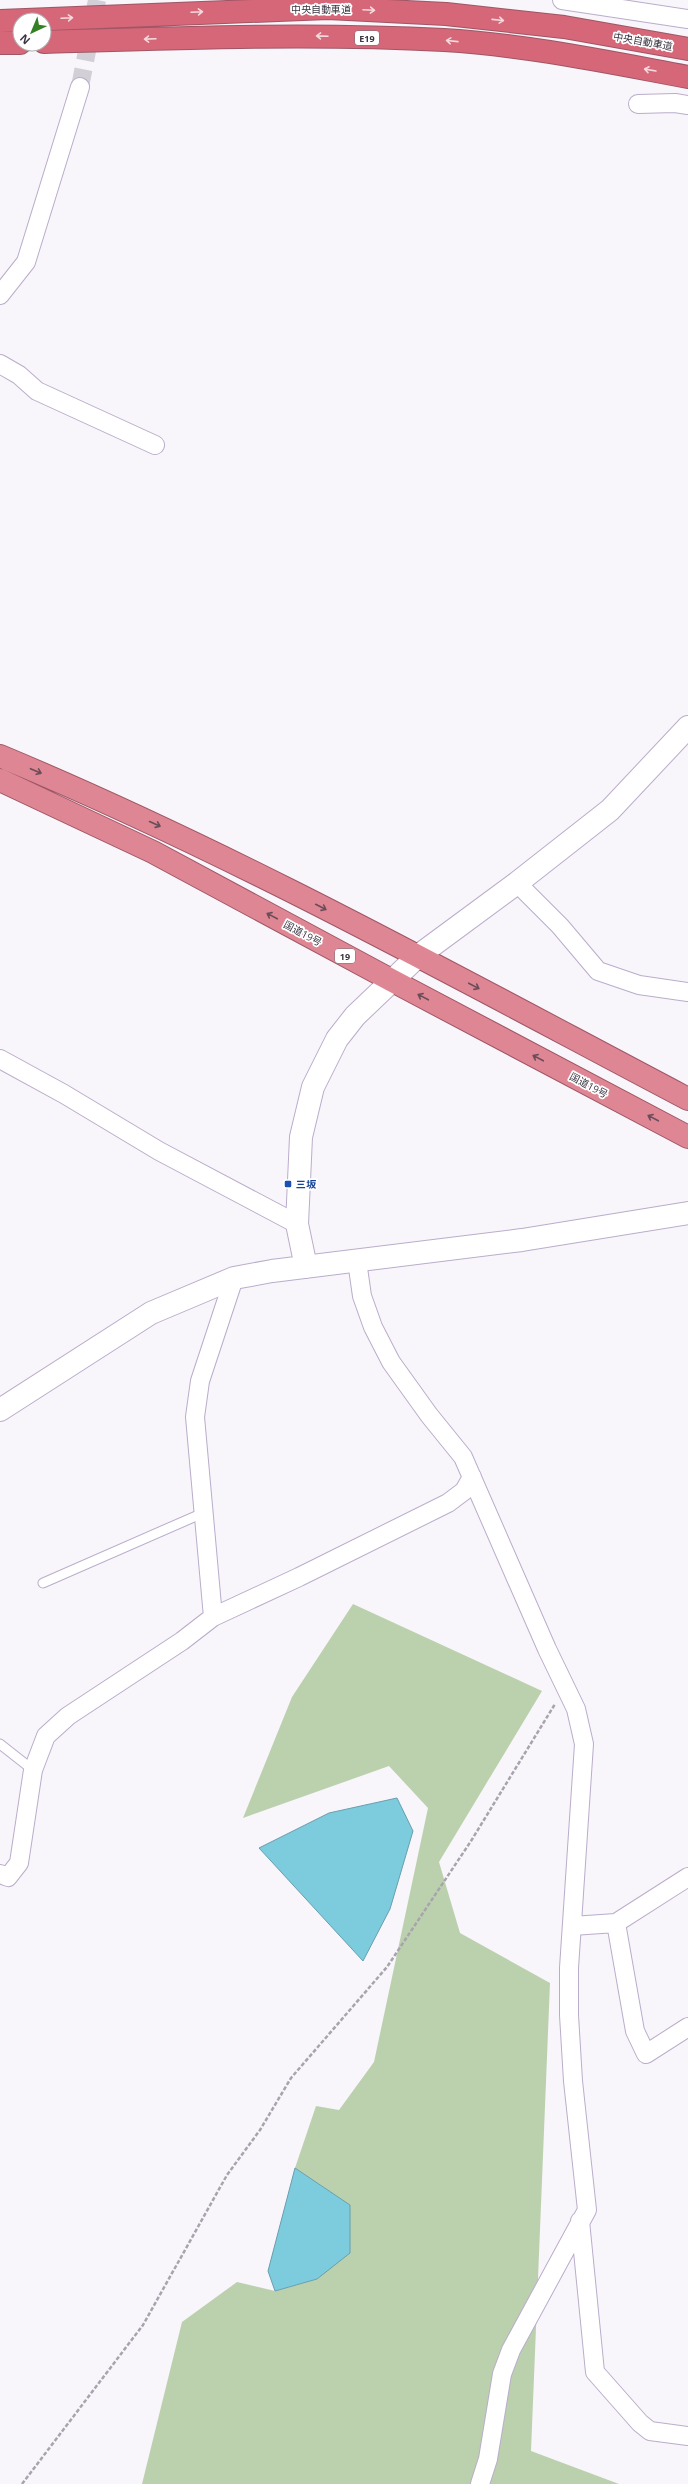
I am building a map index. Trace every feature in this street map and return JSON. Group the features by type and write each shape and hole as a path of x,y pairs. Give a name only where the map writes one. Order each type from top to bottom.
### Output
{"highway":[{"name":"中央自動車道","path":"0,21 328,8 470,16 564,27 688,49"},
{"name":"E19","path":"52,42 317,36 445,41 559,53 688,77"},
{"path":"0,44 12,43"},
{"path":"0,756 185,838 418,956 688,1099"},
{"name":"国道19号","path":"0,780 153,852 688,1137"}],"street":[{"path":"562,0 688,19"},
{"path":"0,295 26,262 80,87"},
{"path":"638,104 675,103 688,105"},
{"path":"0,364 19,375 37,391 155,444"},
{"path":"306,1267 297,1224 301,1137 313,1087 337,1039 355,1016 391,980 418,956 517,884 610,810 688,727"},
{"path":"517,884 560,926 598,971 639,985 688,992"},
{"path":"0,1059 64,1094 159,1151 297,1224"},
{"path":"0,1410 151,1313 234,1278 306,1267 522,1240 688,1213"},
{"path":"357,1261 362,1296 373,1326 391,1362 428,1415 462,1457 565,1688 576,1709 584,1744 569,1968 573,2081 587,2210 511,2350 502,2374 488,2460 480,2484"},
{"path":"213,1617 195,1417 200,1381 234,1278"},
{"path":"0,1874 8,1877 19,1863 33,1770 46,1736 68,1716 182,1641 213,1617 300,1577 448,1503 464,1491 472,1477"},
{"path":"572,1926 616,1923 688,1877"},
{"path":"616,1923 635,2031 646,2054 688,2027"},
{"path":"580,2221 595,2372 640,2423 650,2431 688,2436"}],"lane":[{"path":"43,1583 203,1513"},
{"path":"0,1744 33,1770"}],"path":[{"path":"22,2484 143,2325 227,2175 260,2130 291,2078 368,1990 400,1948 471,1841 565,1688"}],"green space":[{"path":"353,1604 542,1691 439,1862 460,1933 550,1983 531,2451 619,2484 142,2484 182,2322 237,2282 275,2291 317,2279 350,2205 295,2168 316,2106 339,2110 374,2062 428,1808 389,1766 243,1818 292,1697"}],"water":[{"path":"397,1798 413,1831 390,1909 363,1961 259,1848 329,1813"},
{"path":"295,2168 350,2205 350,2253 317,2279 275,2291 268,2271"}],"tunnel":[{"path":"80,87 97,0"}],"place":[{"name":"三坂","path":"288,1184"}]}
